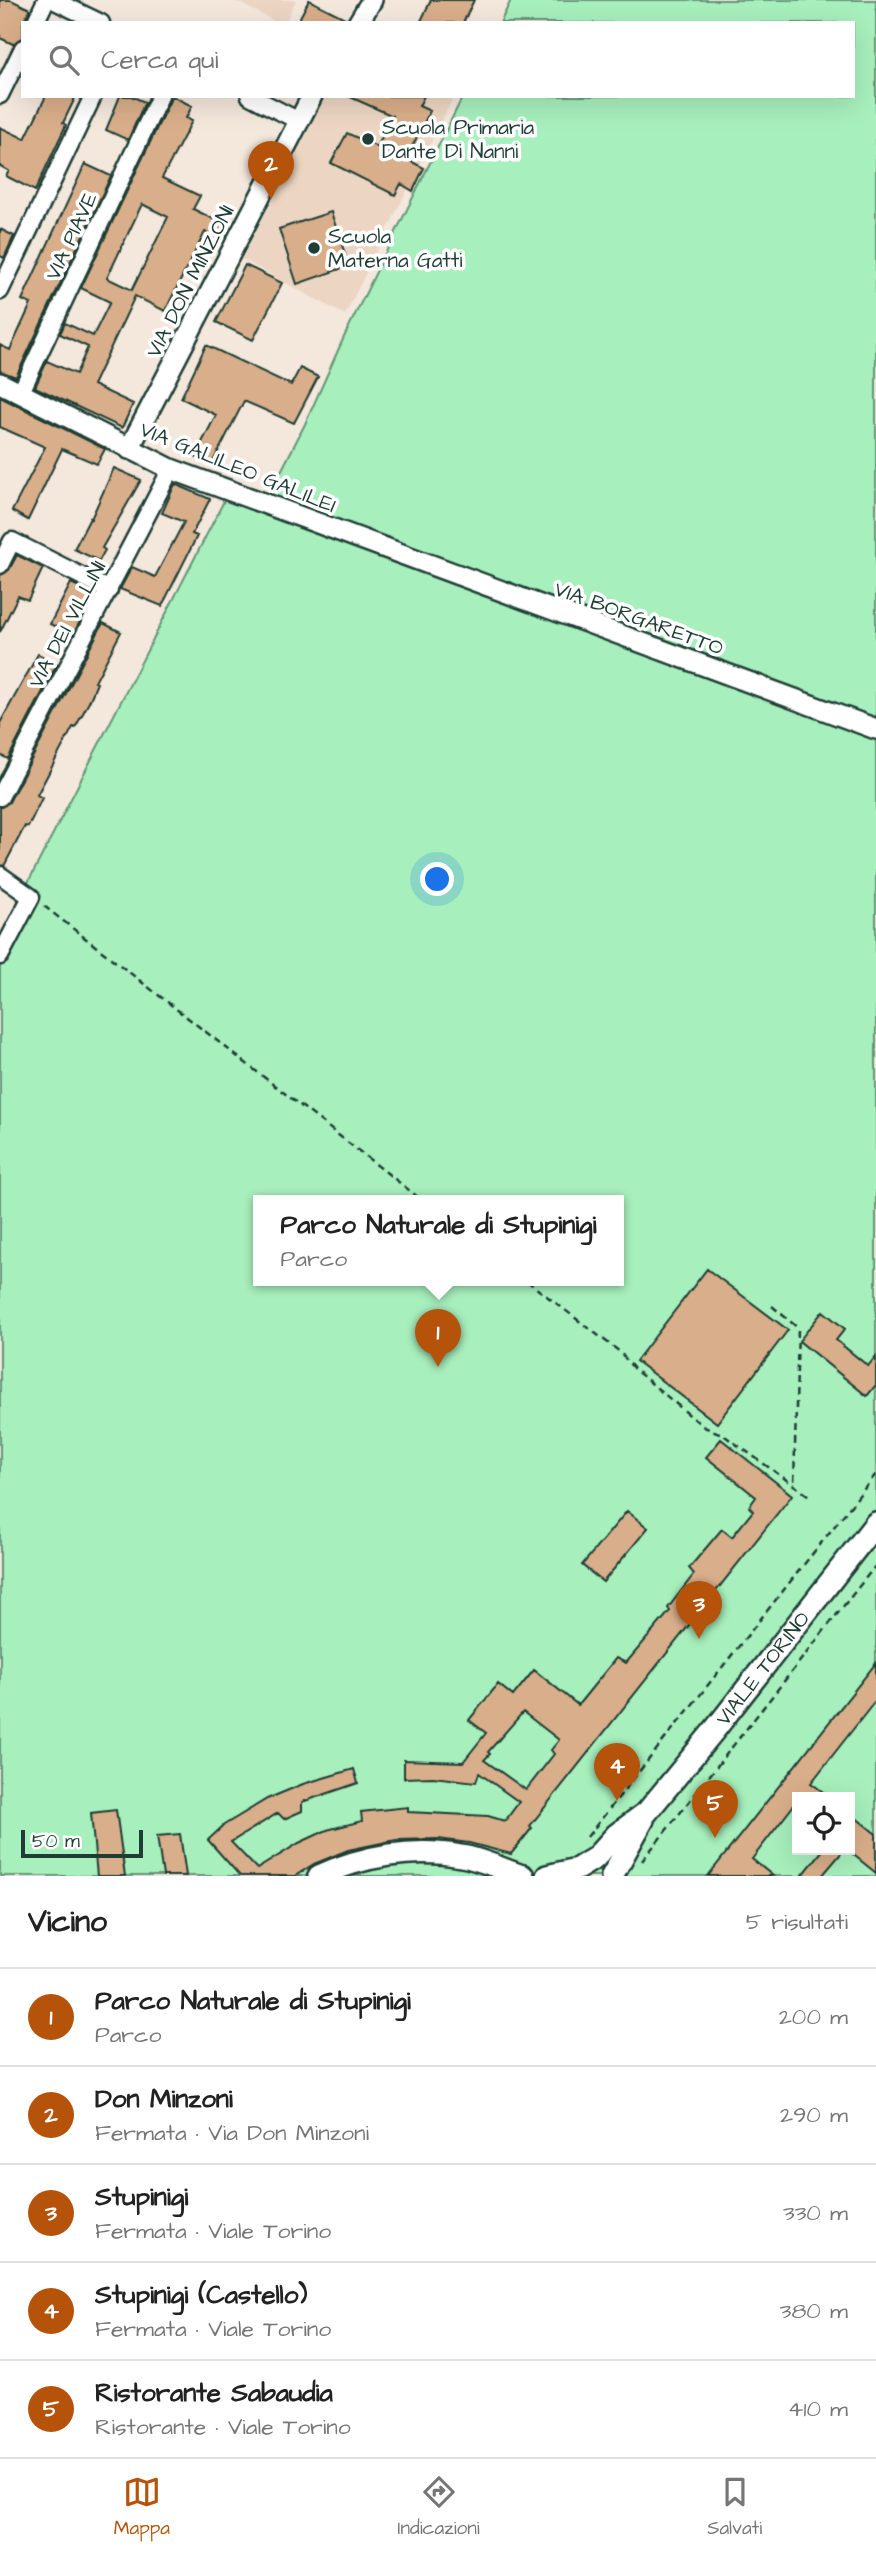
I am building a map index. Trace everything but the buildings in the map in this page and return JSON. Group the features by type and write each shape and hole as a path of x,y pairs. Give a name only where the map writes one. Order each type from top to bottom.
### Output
{"main road":[{"name":"VIALE TORINO","path":"647,1812 876,1523"},
{"path":"547,1876 577,1870 595,1858 616,1835 647,1812"},
{"path":"612,1876 647,1812"},
{"path":"319,1876 339,1867 376,1857 419,1853 462,1856 523,1876"}],"street":[{"path":"36,21 46,0"},
{"path":"53,0 97,21"},
{"path":"359,21 372,0"},
{"path":"0,95 21,52"},
{"path":"0,291 92,98"},
{"name":"VIA PIAVE","path":"20,394 159,98"},
{"path":"254,98 299,121"},
{"name":"VIA DON MINZONI","path":"129,449 311,98"},
{"name":"VIA GALILEO GALILEI","path":"0,383 171,469 386,550"},
{"name":"VIA DEI VILLINI","path":"0,797 171,469"},
{"path":"0,565 12,541 109,590"},
{"name":"VIA BORGARETTO","path":"386,550 876,729"},
{"path":"0,875 31,897 0,956"}],"path":[{"path":"31,897 415,1195"},
{"path":"533,1286 620,1352 634,1369 704,1427 722,1434 812,1498"},
{"path":"772,1306 798,1328 794,1486"},
{"path":"587,1836 876,1474"},
{"path":"638,1864 645,1859 714,1773 876,1565"}],"shaded area":[{"path":"234,0 296,0 286,21 274,21"},
{"path":"324,98 453,98 345,315 242,259"}],"green space":[{"path":"511,0 876,0 876,1876 0,1876 0,937 226,497 261,511 305,424 344,337 462,98 855,98 855,21 501,21"}],"place":[{"name":"Scuola Primaria Dante Di Nanni","path":"368,139"},
{"name":"Don Minzoni","path":"271,199"},
{"name":"Scuola Materna Gatti","path":"314,248"},
{"name":"Parco Naturale di Stupinigi","path":"438,1367"},
{"name":"Stupinigi","path":"699,1639"},
{"name":"Stupinigi (Castello)","path":"617,1801"},
{"name":"Ristorante Sabaudia","path":"715,1838"}]}
